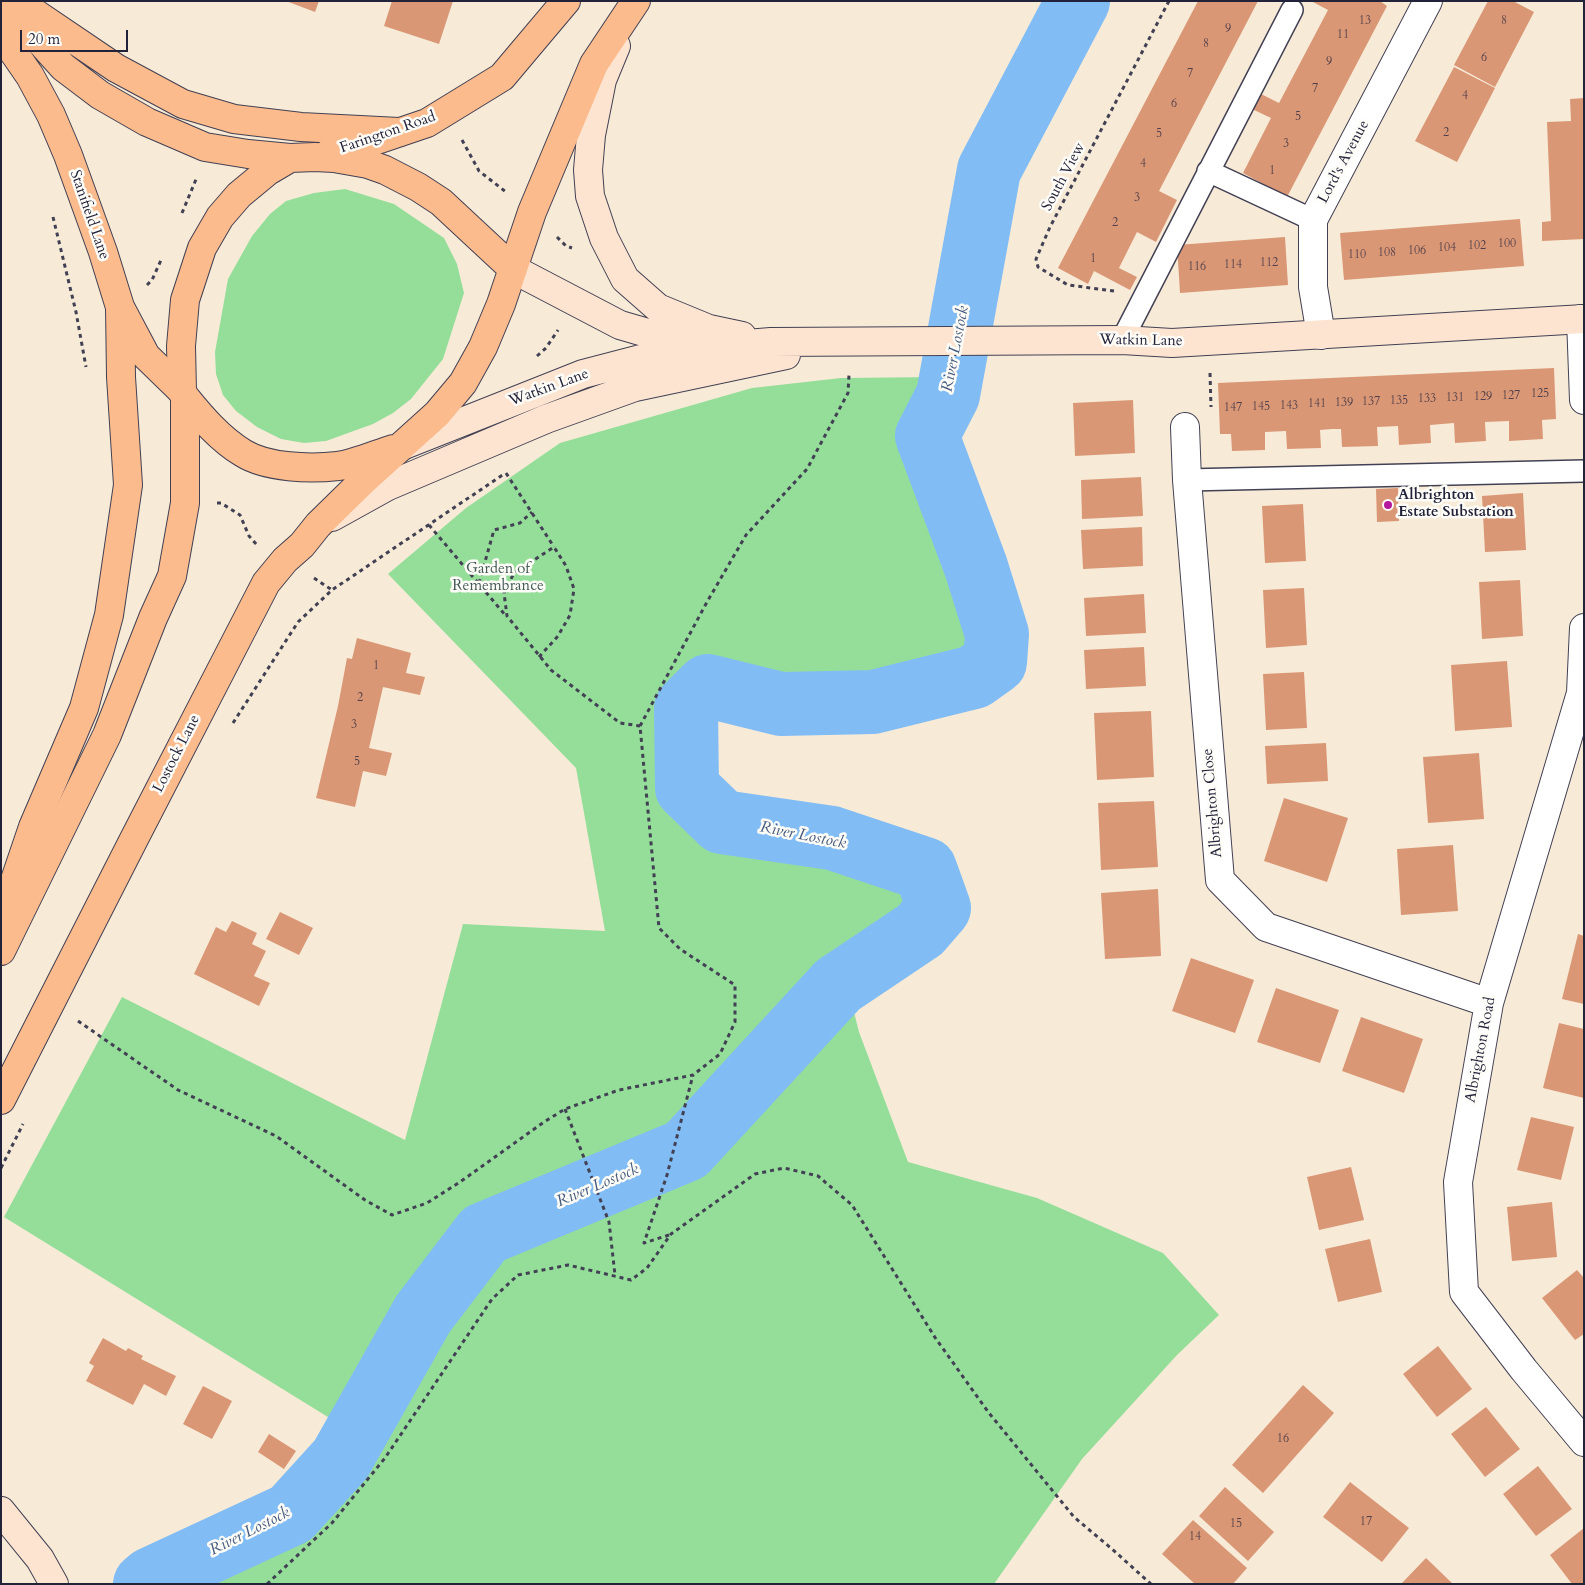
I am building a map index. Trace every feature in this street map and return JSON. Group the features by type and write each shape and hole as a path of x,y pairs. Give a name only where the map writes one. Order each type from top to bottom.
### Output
{"main road":[{"path":"4,1 63,66 100,95 147,122 205,147 248,154 303,157 368,164 385,170 418,187 441,202 513,269 532,212 594,64 632,8"},
{"path":"17,1 116,68 183,104 234,119 301,127 399,132"},
{"name":"Farington Road","path":"303,157 362,145 427,123 447,112 502,77 566,1"},
{"path":"632,8 602,80 591,135 588,170 590,196 604,238 624,279 658,308 709,329 770,342"},
{"name":"Stanifield Lane","path":"1,34 30,76 51,116 68,155 104,252 118,302 146,356 184,394 220,436 244,454 267,462 296,467 339,466 404,445"},
{"path":"1,951 107,735 153,618 172,576 185,503 184,394 181,346 185,300 202,248 220,217 239,195 268,171 303,157"},
{"name":"Watkin Lane","path":"513,269 620,325 699,348"},
{"name":"Lostock Lane","path":"1,1100 266,583 318,525 365,479 437,414 463,383 483,347 502,304 513,269"},
{"path":"1,921 33,828 84,708 109,615 128,485 118,302"},
{"name":"Watkin Lane","path":"404,445 583,374 652,356 699,348 770,342 1122,340 1172,343 1582,319"},
{"path":"318,525 396,482 546,419 635,387 864,342"},
{"path":"1,1511 40,1559 54,1584"}],"street":[{"name":"Lord's Avenue","path":"1322,335 1313,287 1313,220 1428,1"},
{"path":"1582,319 1584,400"},
{"name":"Albrighton Close","path":"1185,426 1187,480 1220,880 1266,927 1489,1003"},
{"name":"Albrighton Road","path":"1584,628 1582,693 1489,1003 1458,1182 1464,1292 1524,1370 1574,1411 1584,1442"}],"lane":[{"path":"1122,340 1292,10"},
{"path":"1208,171 1313,220"},
{"path":"1187,480 1584,471"}],"path":[{"name":"South View","path":"1142,301 1110,290 1068,285 1038,266 1036,259 1055,218 1170,1"},
{"path":"447,112 479,171 532,212 566,246 600,256 609,245"},
{"path":"180,216 197,180 205,147"},
{"path":"51,210 76,312 88,376"},
{"path":"76,312 118,302 140,291 152,280 164,253"},
{"path":"533,359 546,348 556,335 571,301"},
{"path":"1185,426 1212,425 1209,340"},
{"path":"76,1019 178,1090 276,1136 365,1200 392,1215 427,1203 460,1182 544,1122 566,1109 619,1090 693,1075 720,1054 735,1022 734,985 680,949 660,928 640,726 707,602 746,535 807,469 848,393 864,342"},
{"path":"230,729 298,622 332,590 513,469"},
{"path":"506,473 566,566 574,590 570,615 558,636 539,657"},
{"path":"185,503 221,503 240,515 249,536 256,544 286,560 332,590"},
{"path":"478,583 494,530 520,523 532,512"},
{"path":"429,525 551,670 620,723 640,726"},
{"path":"507,616 504,593 514,573 554,547"},
{"path":"693,1075 667,1174 644,1243 671,1234 755,1174 784,1168 818,1176 852,1205 952,1361 989,1413 1074,1517 1151,1584"},
{"path":"566,1109 609,1222 615,1275"},
{"path":"1,1168 28,1116"},
{"path":"267,1584 332,1523 385,1458 492,1299 518,1275 568,1265 631,1280 647,1268 671,1234"}],"green space":[{"path":"345,189 394,204 444,238 457,264 464,293 443,359 411,399 393,413 373,424 326,441 304,443 281,439 257,427 236,411 223,395 216,374 215,352 228,279 252,236 270,214 286,201 314,193"},
{"name":"Garden of Remembrance","path":"936,377 916,461 979,647 946,667 808,678 707,673 677,697 674,735 682,808 734,841 852,862 915,889 919,911 895,933 843,968 859,1032 908,1162 1037,1198 1163,1253 1219,1315 1177,1355 1082,1459 994,1584 181,1584 221,1560 283,1533 331,1501 370,1443 4,1217 122,997 405,1140 463,924 605,931 576,768 388,574 466,508 560,443 752,388 841,378"}],"building":[{"path":"286,1 319,1 315,12"},
{"path":"392,1 453,1 439,44 384,26"},
{"path":"1198,1 1258,1 1159,191 1177,200 1156,242 1137,232 1119,268 1137,277 1130,290 1094,271 1088,284 1058,268"},
{"path":"1311,1 1380,1 1387,6 1287,197 1243,173 1271,118 1252,109 1261,94 1279,103 1328,10"},
{"path":"1488,1 1513,1 1534,12 1495,87 1454,65"},
{"path":"1454,67 1495,88 1457,162 1415,141"},
{"path":"1584,98 1584,239 1542,241 1542,222 1551,221 1547,122 1571,121 1570,99"},
{"path":"1520,219 1524,266 1344,280 1340,233"},
{"path":"1285,237 1288,285 1180,293 1177,245"},
{"path":"1554,368 1556,419 1542,420 1543,439 1509,441 1509,421 1485,422 1486,441 1455,443 1454,423 1430,425 1431,443 1399,445 1398,426 1377,427 1378,446 1342,447 1341,429 1332,429 1320,430 1321,448 1287,449 1286,431 1265,432 1265,450 1232,451 1231,434 1220,434 1218,383"},
{"path":"1133,400 1135,453 1075,456 1073,403"},
{"path":"1141,477 1143,516 1082,519 1081,480"},
{"name":"Albrighton Estate Substation","path":"1398,488 1399,521 1377,522 1376,489"},
{"path":"1523,493 1526,550 1485,552 1482,496"},
{"path":"1303,504 1306,561 1265,563 1262,506"},
{"path":"1142,527 1143,566 1083,569 1081,530"},
{"path":"1520,580 1523,636 1482,639 1479,582"},
{"path":"1304,588 1307,645 1266,648 1263,590"},
{"path":"1144,594 1146,633 1086,636 1084,598"},
{"path":"357,638 411,653 406,673 425,677 420,695 383,687 369,748 392,753 386,776 363,771 355,807 316,798 338,706 347,658 352,659"},
{"path":"1144,647 1146,686 1086,689 1084,650"},
{"path":"1507,661 1512,727 1455,731 1451,665"},
{"path":"1304,672 1307,728 1266,730 1263,674"},
{"path":"1151,711 1154,777 1097,780 1094,713"},
{"path":"1326,743 1328,781 1267,784 1265,746"},
{"path":"1479,753 1484,819 1428,823 1423,757"},
{"path":"1284,798 1348,818 1327,882 1264,861"},
{"path":"1154,801 1158,867 1101,870 1098,803"},
{"path":"1453,845 1458,911 1401,915 1397,849"},
{"path":"1158,889 1161,956 1105,959 1101,893"},
{"path":"280,912 313,928 299,955 266,939"},
{"path":"232,921 257,933 252,944 266,951 254,976 270,983 259,1006 194,974 216,927 226,932"},
{"path":"1578,934 1584,936 1584,1004 1562,999"},
{"path":"1191,958 1254,980 1235,1033 1172,1011"},
{"path":"1276,988 1339,1010 1320,1063 1257,1042"},
{"path":"1361,1017 1423,1039 1404,1093 1342,1071"},
{"path":"1559,1023 1584,1029 1584,1098 1543,1088"},
{"path":"1531,1117 1574,1127 1561,1180 1517,1170"},
{"path":"1351,1167 1364,1220 1319,1230 1307,1177"},
{"path":"1552,1202 1557,1257 1512,1261 1507,1207"},
{"path":"1370,1239 1382,1292 1338,1302 1325,1249"},
{"path":"1577,1270 1584,1278 1584,1334 1575,1340 1542,1298"},
{"path":"103,1338 126,1351 128,1348 143,1356 141,1359 176,1376 166,1396 144,1384 133,1405 86,1381 94,1366 89,1363"},
{"path":"1438,1346 1472,1389 1437,1417 1403,1374"},
{"path":"1303,1385 1334,1413 1263,1493 1232,1465"},
{"path":"203,1386 232,1401 212,1439 183,1424"},
{"path":"1486,1407 1520,1449 1485,1477 1451,1434"},
{"path":"269,1434 296,1451 284,1469 258,1452"},
{"path":"1538,1466 1572,1509 1536,1536 1503,1494"},
{"path":"1350,1482 1409,1528 1382,1562 1323,1517"},
{"path":"1225,1487 1274,1532 1248,1561 1199,1516"},
{"path":"1193,1520 1247,1568 1233,1584 1195,1584 1162,1554"},
{"path":"1584,1528 1584,1584 1572,1584 1550,1555"},
{"path":"1426,1558 1453,1584 1401,1584"}],"waterway":[{"name":"River Lostock","path":"145,1584 151,1579 291,1514 341,1459 423,1314 484,1234 686,1150 838,985 920,930 939,908 925,869 832,838 722,822 687,788 686,708 708,686 781,704 873,702 974,677 995,662 997,634 976,567 927,436 948,395 989,170 1078,1"}],"place":[{"name":"Albrighton Estate Substation","path":"1388,505"}]}
